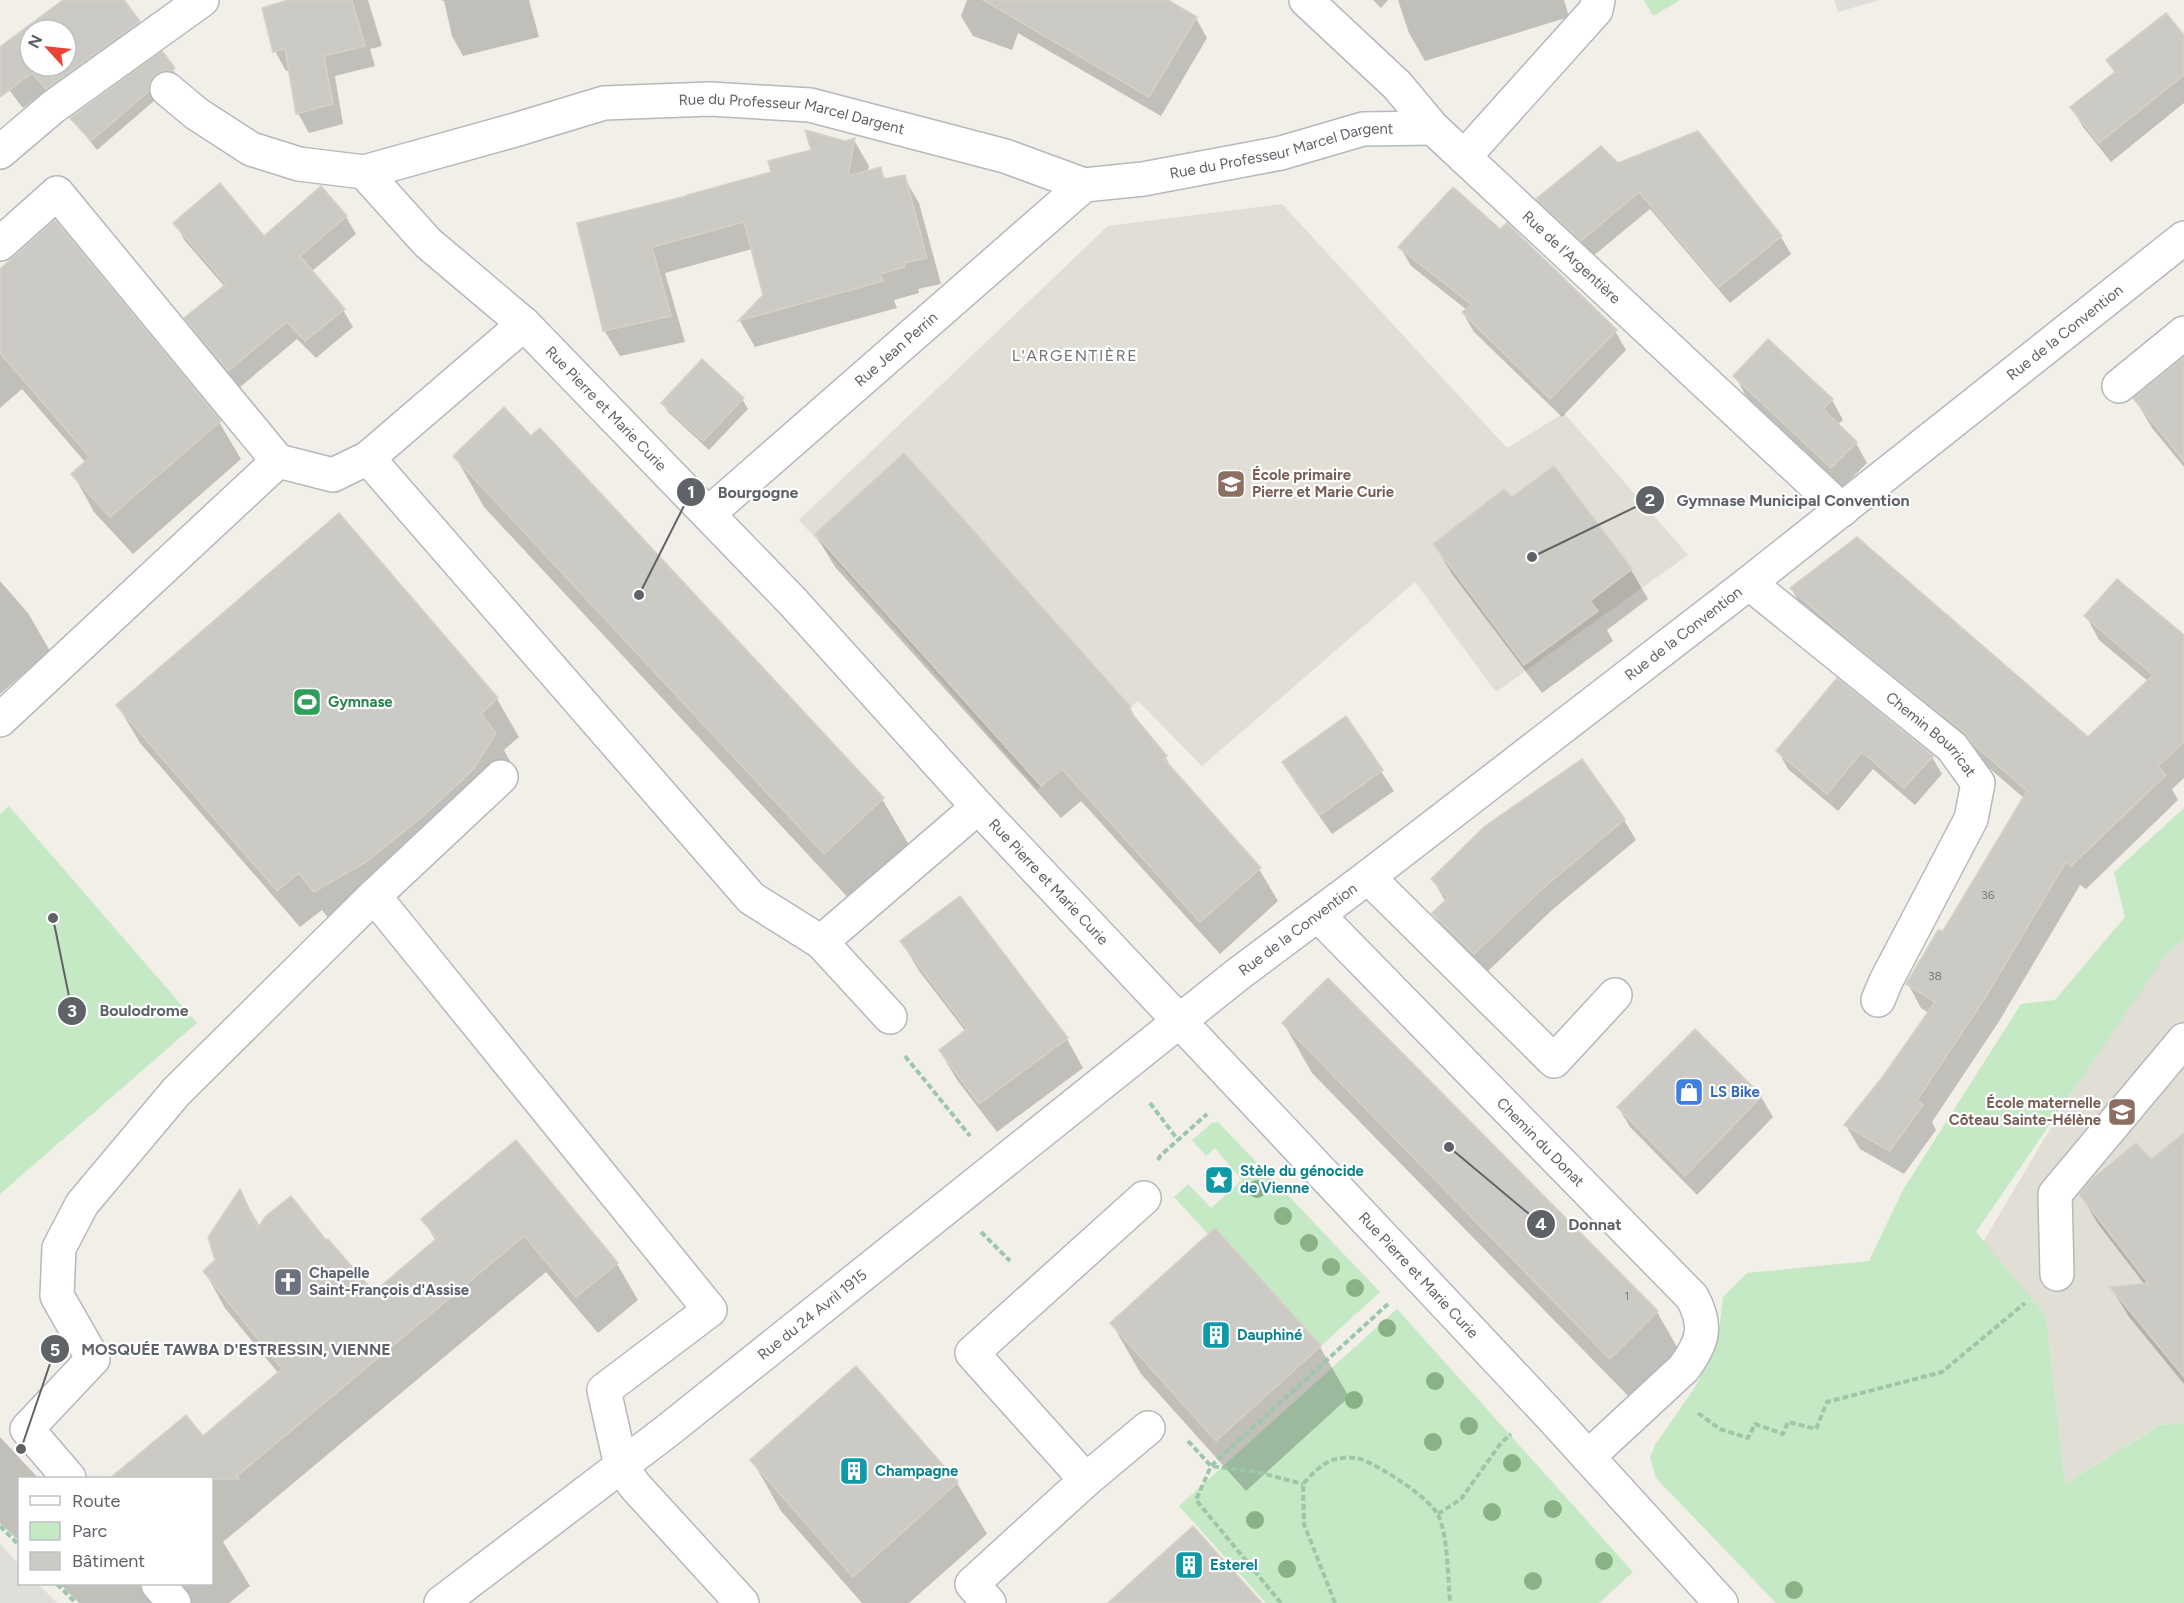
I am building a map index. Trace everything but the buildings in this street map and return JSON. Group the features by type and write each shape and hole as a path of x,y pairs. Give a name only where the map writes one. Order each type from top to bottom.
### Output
{"street":[{"path":"0,152 52,107 202,0"},
{"name":"Rue de l'Argentière","path":"1306,0 1397,85 1433,128 1464,158 1842,510"},
{"path":"1464,158 1596,10 1598,0"},
{"name":"Rue du Professeur Marcel Dargent","path":"167,89 197,114 251,149 299,164 364,172 604,103 710,99 810,105 1005,156 1084,185 1143,178 1281,153 1363,129 1433,128"},
{"name":"Rue Pierre et Marie Curie","path":"364,172 428,243 524,324 793,602 978,807 1549,1414 1721,1603"},
{"name":"Rue Jean Perrin","path":"708,514 1084,185"},
{"path":"0,244 57,193 278,461 333,475 368,458 524,324"},
{"name":"Rue de la Convention","path":"1179,1022 1237,975 1368,877 1749,583 2184,238"},
{"path":"2119,386 2184,333"},
{"path":"368,458 751,898 822,942 890,1017"},
{"path":"0,720 278,461"},
{"name":"Chemin Bourricat","path":"1749,583 1952,747 1978,783 1971,819 1878,1000"},
{"path":"67,1477 27,1429 93,1359 57,1296 59,1248 82,1204 176,1092 374,896 501,777"},
{"path":"822,942 978,807"},
{"path":"1368,877 1554,1060 1615,996"},
{"path":"374,896 710,1310 604,1390 621,1466 635,1486 742,1603"},
{"name":"Chemin du Donat","path":"1318,915 1692,1297 1701,1313 1702,1326 1699,1343 1694,1355 1684,1368 1588,1456"},
{"name":"Rue du 24 Avril 1915","path":"441,1603 685,1416 1179,1022"},
{"path":"2057,1275 2055,1194 2184,1040"},
{"path":"1086,1480 972,1353 1144,1198"},
{"path":"971,1597 1086,1480 1148,1428"},
{"path":"159,1585 174,1603"}],"path":[{"path":"890,1017 897,1047 996,1167"},
{"path":"1150,1103 1178,1140"},
{"path":"1144,1198 1160,1156 1214,1107"},
{"path":"951,1202 1040,1291"},
{"path":"1281,1603 1196,1500 1211,1466 1419,1276"},
{"path":"1694,1411 1720,1429 1748,1438 1755,1424 1783,1434 1788,1422 1816,1429 1827,1402 1942,1372 2030,1298"},
{"path":"1148,1428 1163,1414 1211,1466 1262,1473 1304,1484"},
{"path":"1438,1514 1461,1499 1501,1443 1513,1432 1549,1414"},
{"path":"1335,1603 1304,1524 1304,1484 1317,1469 1334,1459 1353,1458 1365,1461 1421,1495 1438,1514 1443,1527 1450,1603"},
{"path":"0,1526 18,1544"},
{"path":"58,1585 76,1603"}],"shaded area":[{"path":"1834,0 1880,0 1838,12"},
{"name":"École primaire Pierre et Marie Curie","path":"1282,204 1507,448 1564,413 1688,555 1496,692 1415,582 1202,766 1138,701 1037,789 799,520 1108,226"},
{"name":"École maternelle Côteau Sainte-Hélène","path":"2184,932 2184,1423 2159,1425 2065,1484 2046,1316 1983,1242 2137,983"},
{"path":"0,1544 18,1563 18,1585 39,1585 57,1603 0,1603"}],"green space":[{"path":"1644,0 1680,0 1653,16"},
{"path":"9,806 197,1023 0,1194 0,814"},
{"path":"2184,808 2184,939 2166,955 1976,1232 2046,1316 2065,1484 2160,1425 2184,1423 2184,1603 1776,1603 1656,1478 1650,1458 1655,1445 1695,1387 1711,1356 1718,1338 1723,1297 1747,1273 1869,1261 1903,1190 2021,1004 2055,1000 2125,917 2114,872"},
{"path":"1218,1122 1380,1292 1321,1346 1215,1228 1208,1234 1174,1197 1188,1184 1211,1208 1242,1180 1215,1148 1206,1156 1192,1140 1212,1123"},
{"path":"1397,1309 1633,1572 1599,1603 1266,1603 1179,1506"}],"place":[{"name":"École primaire Pierre et Marie Curie","path":"1231,484"},
{"name":"Gymnase Municipal Convention","path":"1532,557"},
{"name":"Bourgogne","path":"639,595"},
{"name":"Gymnase","path":"307,702"},
{"name":"Boulodrome","path":"53,918"},
{"name":"LS Bike","path":"1689,1092"},
{"name":"École maternelle Côteau Sainte-Hélène","path":"2122,1112"},
{"name":"Donnat","path":"1449,1147"},
{"name":"Stèle du génocide de Vienne","path":"1219,1180"},
{"name":"Chapelle Saint-François d'Assise","path":"288,1282"},
{"name":"Dauphiné","path":"1216,1335"},
{"name":"MOSQUÉE TAWBA D'ESTRESSIN, VIENNE","path":"21,1449"},
{"name":"Champagne","path":"854,1471"},
{"name":"Esterel","path":"1189,1565"}],"district":[{"name":"L'ARGENTIÈRE","path":"1075,355"}]}
